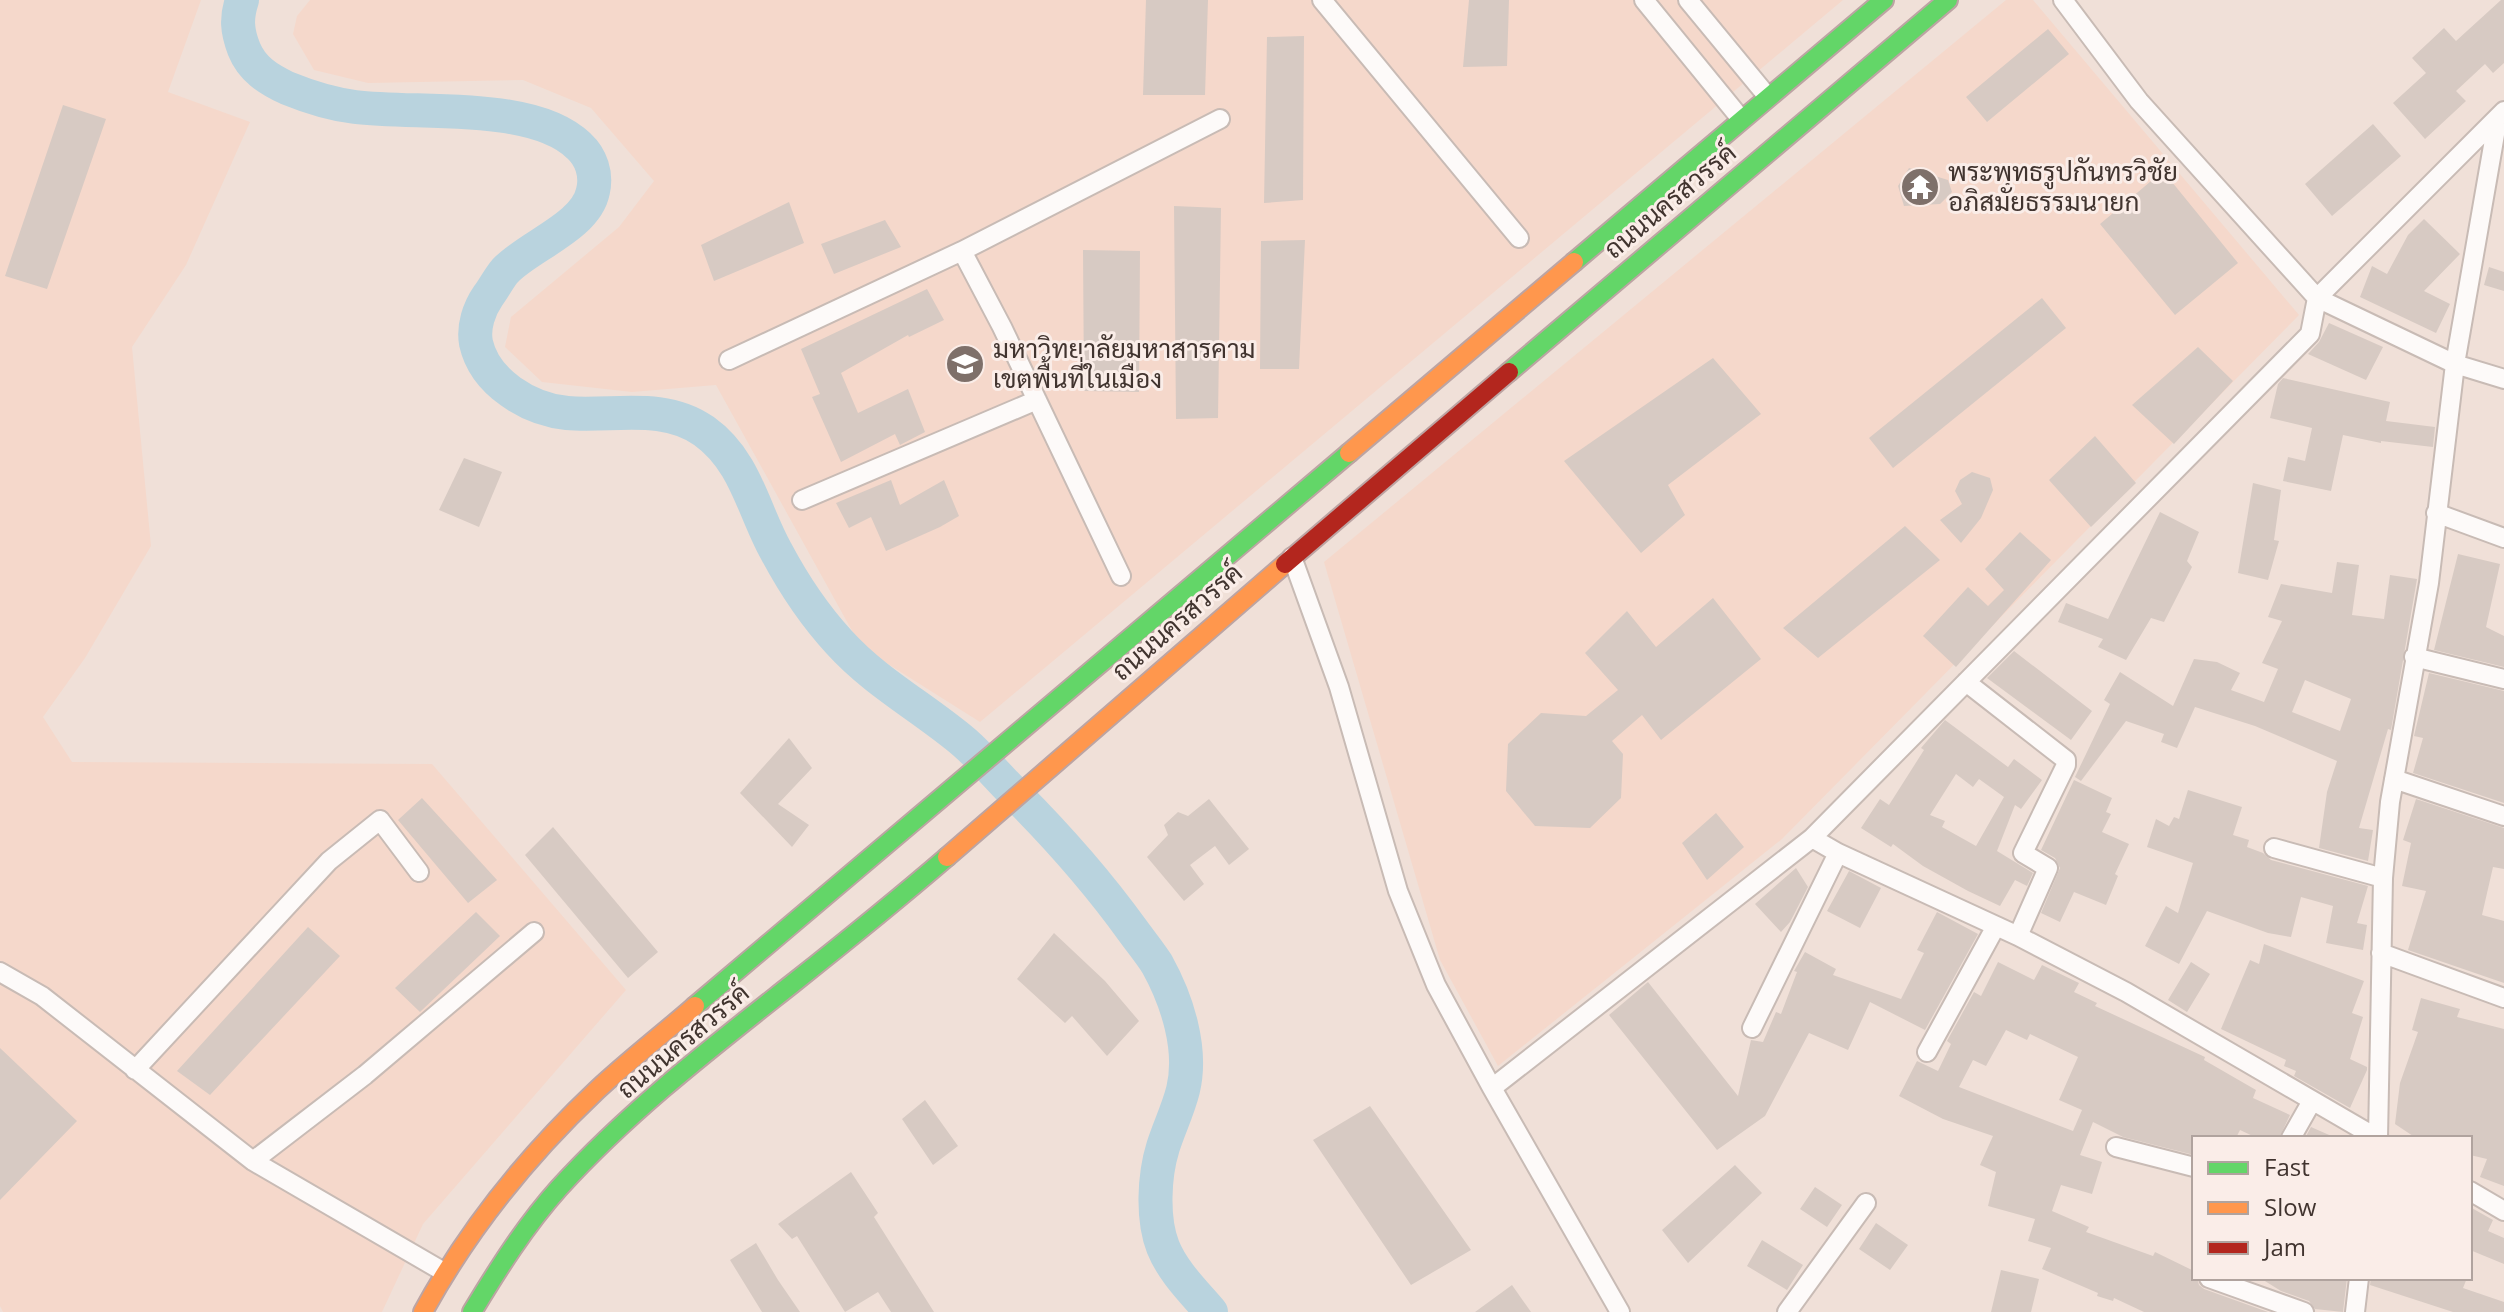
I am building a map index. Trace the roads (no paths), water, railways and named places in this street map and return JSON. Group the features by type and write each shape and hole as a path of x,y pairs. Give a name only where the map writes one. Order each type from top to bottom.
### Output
{"main road":[{"name":"ถนนนครสวรรค์","path":"472,1312 512,1246 586,1160 671,1082 903,895 1292,557 1398,438 1741,119 1884,0"},
{"name":"ถนนนครสวรรค์","path":"423,1312 477,1221 514,1174 555,1129 643,1049 1021,729 1398,438 1948,0"}],"street":[{"path":"1322,0 1519,238"},
{"path":"1644,0 1741,119"},
{"path":"1688,0 1768,97"},
{"path":"2063,0 2139,101 2317,298 2455,364 2504,379"},
{"path":"1492,1088 1812,838 2310,334 2317,298 2501,114"},
{"path":"2378,1136 2383,878 2394,779 2429,583 2455,364 2495,187 2501,114"},
{"path":"729,360 962,251 1220,119"},
{"path":"962,251 1121,576"},
{"path":"802,500 1037,400"},
{"path":"2436,513 2504,538"},
{"path":"1292,557 1339,687 1398,891 1436,985 1620,1312"},
{"path":"2414,657 2504,679"},
{"path":"1966,682 2066,760 2023,853 2048,868 2018,936"},
{"path":"2394,779 2504,816"},
{"path":"135,1070 329,861 380,820 419,872"},
{"path":"1812,838 2018,936 2126,992 2374,1136"},
{"path":"2274,848 2383,878"},
{"path":"1752,1028 1838,853"},
{"path":"1927,1052 1996,926"},
{"path":"253,1161 365,1075 534,932"},
{"path":"2381,953 2504,998"},
{"path":"0,972 42,996 253,1161 444,1272"},
{"path":"2292,1136 2312,1101"},
{"path":"2116,1147 2192,1166"},
{"path":"2472,1192 2504,1211"},
{"path":"1787,1312 1866,1203"},
{"path":"2215,1280 2304,1312"},
{"path":"2355,1312 2359,1280"}],"waterway":[{"path":"242,0 238,24 247,56 261,73 287,88 320,100 355,107 505,116 559,132 583,150 592,166 594,178 588,204 568,226 505,271 478,318 475,337 481,357 499,382 538,406 567,413 637,413 672,417 704,431 718,443 739,471 790,575 830,632 884,683 972,749 1062,843 1119,913 1157,964 1171,993 1181,1025 1186,1074 1160,1158 1156,1184 1157,1224 1172,1265 1211,1312"}],"place":[{"name":"พระพุทธรูปกันทรวิชัย อภิสมัยธรรมนายก","path":"1920,187"},
{"name":"มหาวิทยาลัยมหาสารคาม เขตพื้นที่ในเมือง","path":"965,364"}]}
